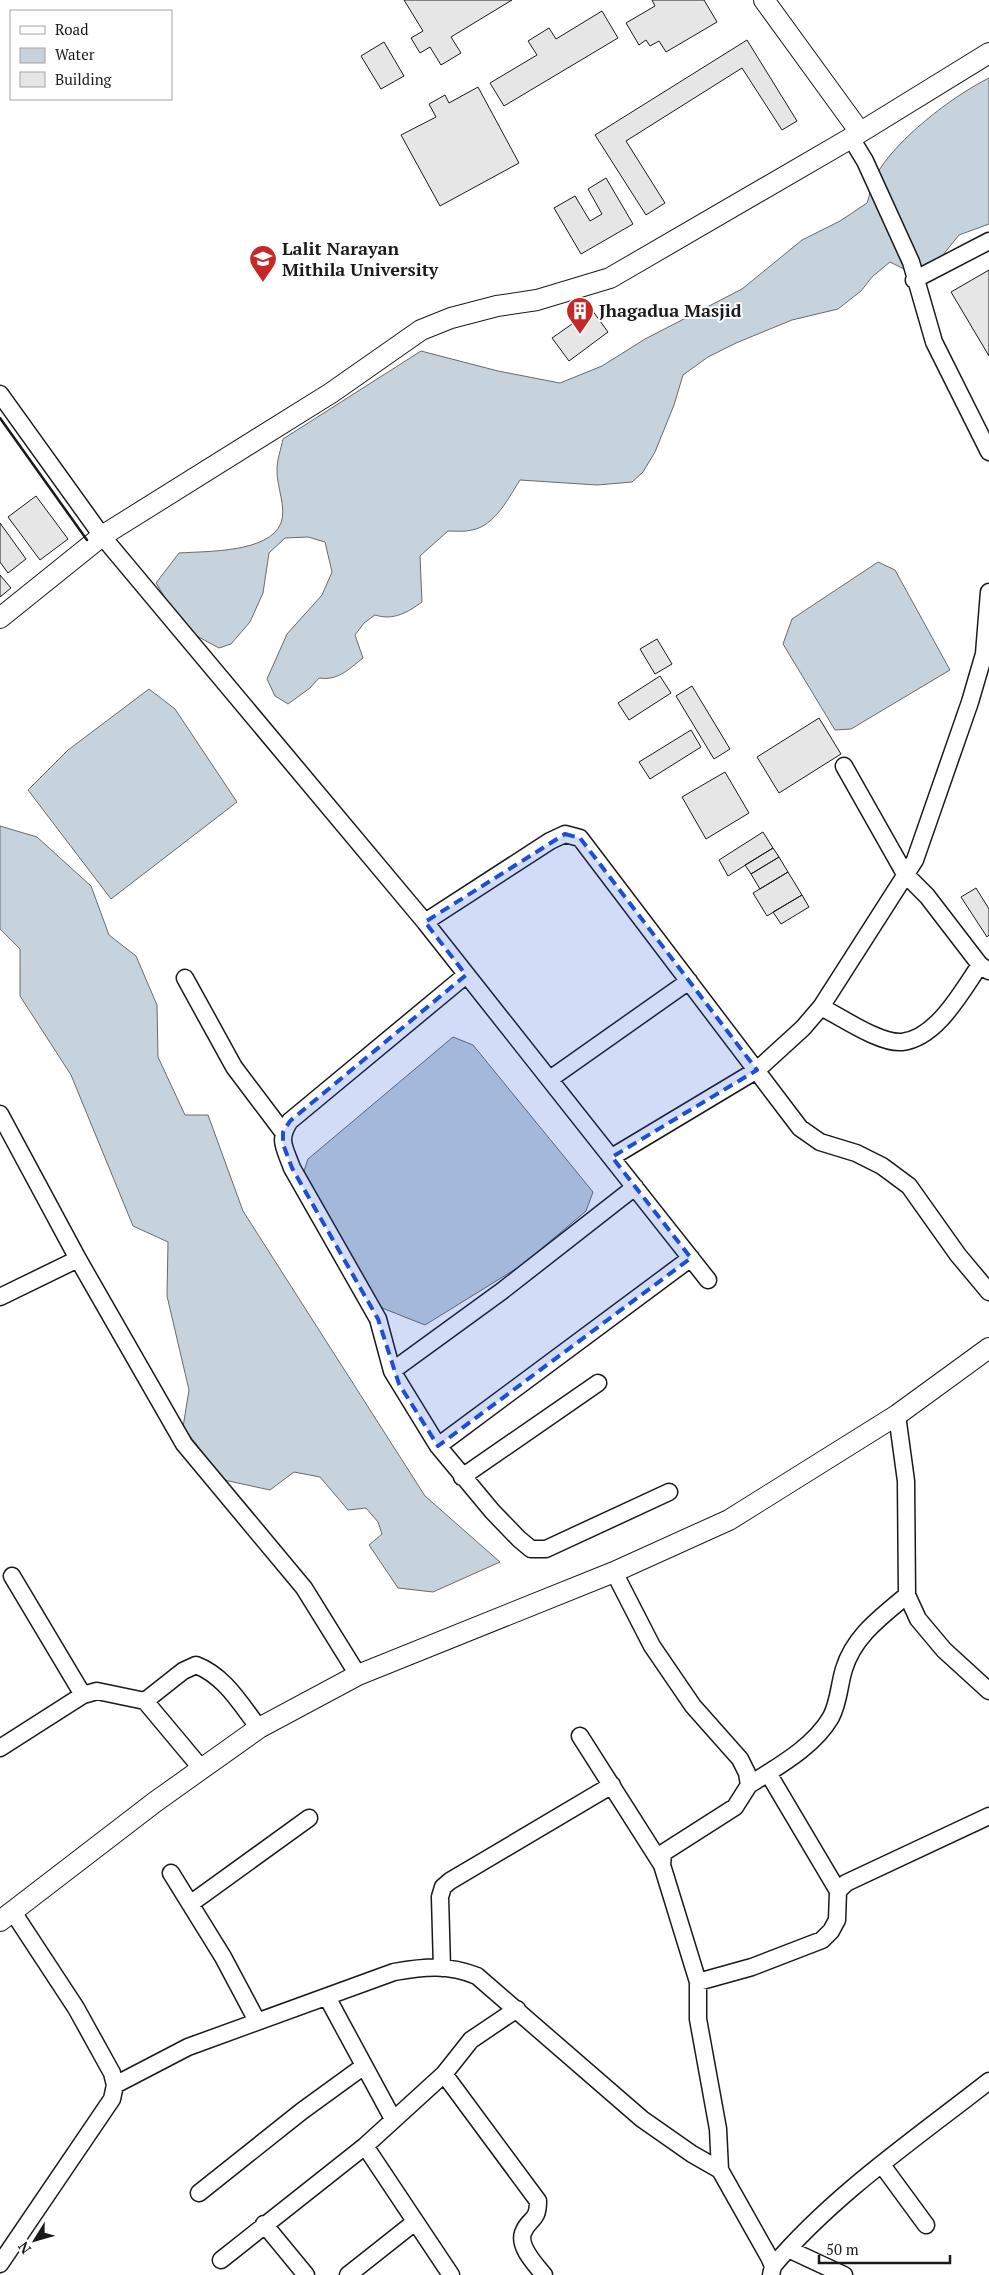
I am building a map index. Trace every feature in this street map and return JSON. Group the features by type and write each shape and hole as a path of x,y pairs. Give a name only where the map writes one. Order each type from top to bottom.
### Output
{"street":[{"path":"764,0 856,135 865,161 910,262 934,342 989,452"},
{"path":"0,618 102,536 331,393 421,330 451,318 497,306 537,300 610,278 856,135 989,53"},
{"path":"914,280 989,241"},
{"path":"0,394 102,536 424,922 708,1280"},
{"path":"612,1157 757,1070 804,1028 821,1007 915,860 984,654 989,592"},
{"path":"821,1007 869,1032 888,1040 902,1042 917,1036 943,1018 985,968 927,896 905,874 844,766"},
{"path":"424,922 550,841 565,834 580,838 800,1128 820,1142 856,1153 882,1166 909,1186 958,1254 989,1292"},
{"path":"282,1132 290,1120 466,975"},
{"path":"185,978 234,1067 282,1132 283,1144 292,1168 378,1319 392,1371 438,1446 462,1477 512,1532 531,1549 546,1549 669,1492"},
{"path":"550,1079 689,981"},
{"path":"0,1114 78,1259 184,1444 304,1588 358,1675"},
{"path":"392,1371 502,1292 635,1187"},
{"path":"438,1446 691,1258"},
{"path":"0,1297 78,1259"},
{"path":"0,2264 112,2099 115,2085 112,2073 76,2008 6,1916 201,1768 259,1728 358,1675 614,1572 730,1520 897,1415 989,1348"},
{"path":"462,1477 598,1382"},
{"path":"897,1415 906,1481 907,1595 918,1619 944,1650 989,1691"},
{"path":"614,1572 652,1646 693,1706 740,1759 747,1772 749,1785"},
{"path":"12,1576 82,1695"},
{"path":"662,1865 663,1853 734,1807 749,1785 798,1753 830,1719 836,1707 844,1668 857,1642 867,1628 907,1595"},
{"path":"145,1701 182,1671 196,1665 207,1669 220,1679 259,1728"},
{"path":"0,1748 82,1695 96,1691 145,1701 201,1768"},
{"path":"580,1736 662,1865 698,1982 698,2019 718,2129 720,2170 772,2271 788,2249 837,2201 989,2081"},
{"path":"698,1982 752,1967 822,1940 832,1931 837,1920 838,1891 768,1773"},
{"path":"442,1968 440,1897 443,1887 458,1876 612,1785"},
{"path":"838,1891 846,1883 989,1816"},
{"path":"190,1904 309,1818"},
{"path":"170,1873 223,1957 257,2021"},
{"path":"115,2085 188,2047 394,1972 426,1967 460,1969 477,1976 642,2119 692,2154 720,2170"},
{"path":"327,1996 393,2119"},
{"path":"221,2260 264,2224 365,2146 444,2074 471,2040 517,2009"},
{"path":"199,2193 364,2066"},
{"path":"444,2074 538,2201 538,2213 523,2233 523,2244 544,2275"},
{"path":"365,2146 451,2275"},
{"path":"882,2165 926,2225"},
{"path":"348,2275 415,2222"},
{"path":"264,2224 306,2275"},
{"path":"788,2249 844,2275"}],"highlighted area":[{"path":"565,834 580,838 757,1070 612,1157 691,1258 438,1446 399,1384 378,1319 292,1168 283,1144 283,1132 290,1121 466,975 425,922"}],"water":[{"path":"989,78 989,224 959,235 938,261 918,270 904,269 890,262 872,277 861,291 838,309 792,320 736,343 708,357 683,375 674,405 655,452 643,472 632,482 597,485 520,480 506,502 488,523 469,531 448,531 420,556 422,602 395,616 382,617 375,615 364,623 355,635 363,658 348,670 332,678 319,678 310,688 288,704 275,696 267,679 287,634 322,595 332,572 325,542 308,537 285,538 269,553 263,593 250,622 231,644 219,648 193,634 175,614 156,583 179,553 220,551 251,545 264,540 274,533 281,523 283,510 277,469 283,439 421,351 498,371 560,383 602,366 645,339 742,289 802,240 840,221 867,203 875,177 884,163 910,134 958,96"},
{"path":"878,562 895,570 950,670 851,729 835,730 783,644 792,619"},
{"path":"149,689 175,709 237,802 111,899 28,790 68,750"},
{"path":"0,826 37,837 91,886 109,935 136,956 157,1005 158,1057 185,1115 208,1115 243,1211 425,1496 500,1562 433,1592 398,1588 369,1545 382,1534 378,1522 366,1508 348,1510 320,1477 294,1472 270,1490 224,1480 183,1427 189,1390 167,1296 168,1242 133,1226 71,1075 20,996 20,949 0,929"},
{"path":"453,1037 473,1045 593,1192 586,1211 522,1265 425,1325 377,1306 304,1171 308,1159"}],"building":[{"path":"404,0 512,0 451,37 461,53 441,65 430,47 420,53 411,38 423,31"},
{"path":"652,0 704,0 717,22 666,52 659,41 650,46 646,40 639,45 626,23 655,6"},
{"path":"602,11 618,38 504,106 490,83 537,55 528,41 549,28 556,39"},
{"path":"747,40 797,121 782,130 742,68 626,141 665,203 646,215 595,135"},
{"path":"384,42 404,76 381,89 361,56"},
{"path":"478,87 519,163 440,206 401,135 436,117 429,104 445,95 449,103"},
{"path":"606,178 633,224 581,254 554,208 575,196 590,221 602,214 588,189"},
{"path":"989,270 989,356 951,292"},
{"name":"Jhagadua Masjid","path":"592,310 608,332 569,361 552,338"},
{"path":"36,496 68,539 40,560 8,517"},
{"path":"0,523 26,559 8,573 0,562"},
{"path":"0,575 11,588 0,597"},
{"path":"657,639 672,664 655,674 640,649"},
{"path":"660,676 671,693 629,720 618,703"},
{"path":"692,686 730,749 714,759 676,696"},
{"path":"819,718 841,754 779,793 757,757"},
{"path":"691,730 701,747 650,779 639,762"},
{"path":"725,772 749,813 706,839 682,797"},
{"path":"763,832 773,848 728,876 719,860"},
{"path":"773,848 779,857 751,874 745,865"},
{"path":"779,857 788,872 760,889 751,874"},
{"path":"788,872 802,895 767,916 753,893"},
{"path":"976,888 989,909 989,935 987,937 961,897"},
{"path":"802,895 809,907 781,924 773,912"}],"wall":[{"path":"0,418 87,540"}],"place":[{"name":"Lalit Narayan Mithila University","path":"263,283"},
{"name":"Jhagadua Masjid","path":"580,335"}]}
